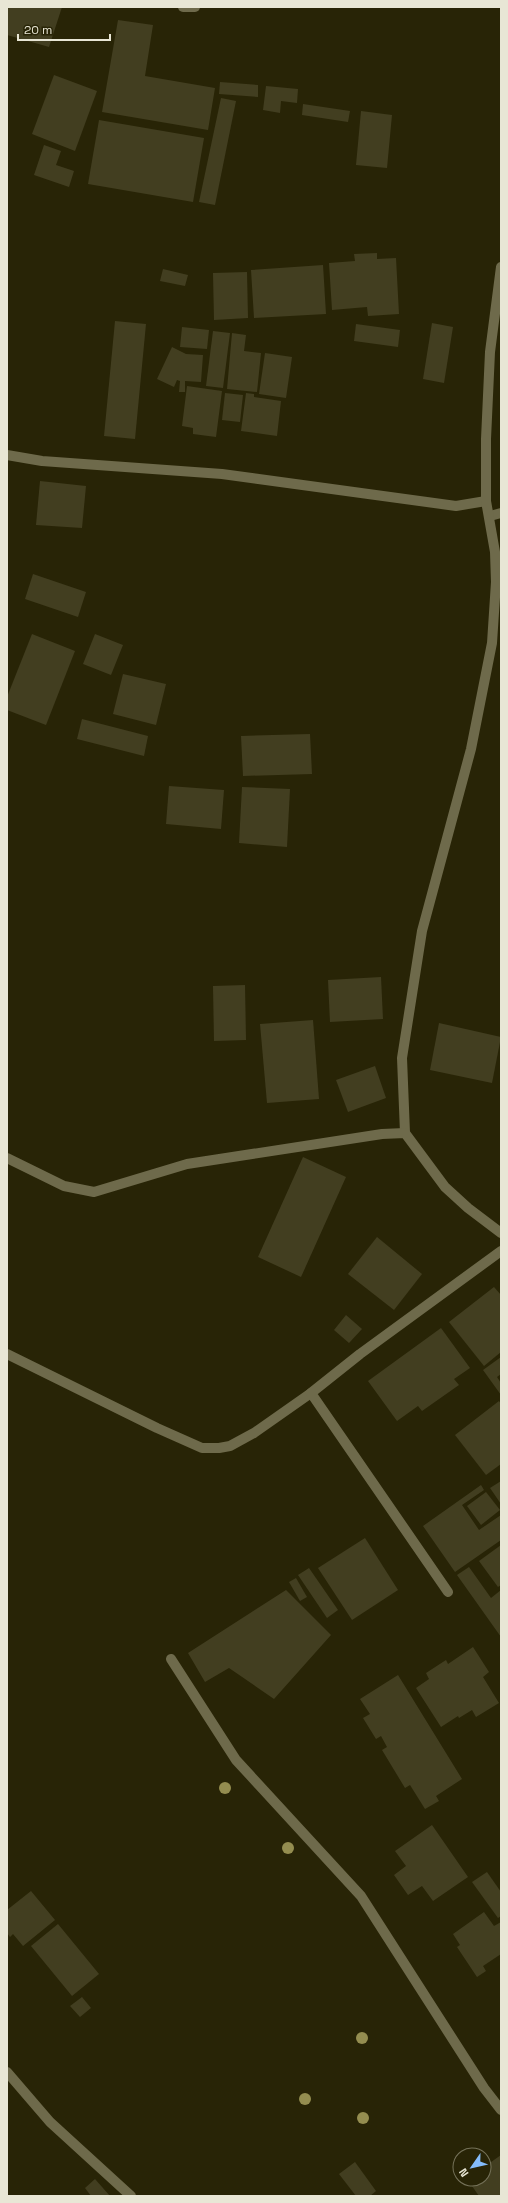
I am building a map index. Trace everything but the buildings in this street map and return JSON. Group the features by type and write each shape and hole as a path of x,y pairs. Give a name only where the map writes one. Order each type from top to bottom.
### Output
{"street":[{"path":"183,7 195,7"},
{"path":"501,267 490,352 486,439 486,501 490,516 496,582 492,643 471,749 422,931 402,1058 405,1133 445,1187 468,1208 501,1233"},
{"path":"7,455 42,461 222,474 456,506 486,501"},
{"path":"490,516 501,513"},
{"path":"7,1158 64,1186 94,1192 187,1164 382,1134 405,1133"},
{"path":"7,1354 157,1428 202,1448 219,1448 230,1446 254,1433 311,1393 360,1354 501,1251"},
{"path":"311,1393 448,1592"},
{"path":"171,1659 236,1760 362,1896 484,2088 501,2110"},
{"path":"7,2072 50,2122 132,2196"}]}
